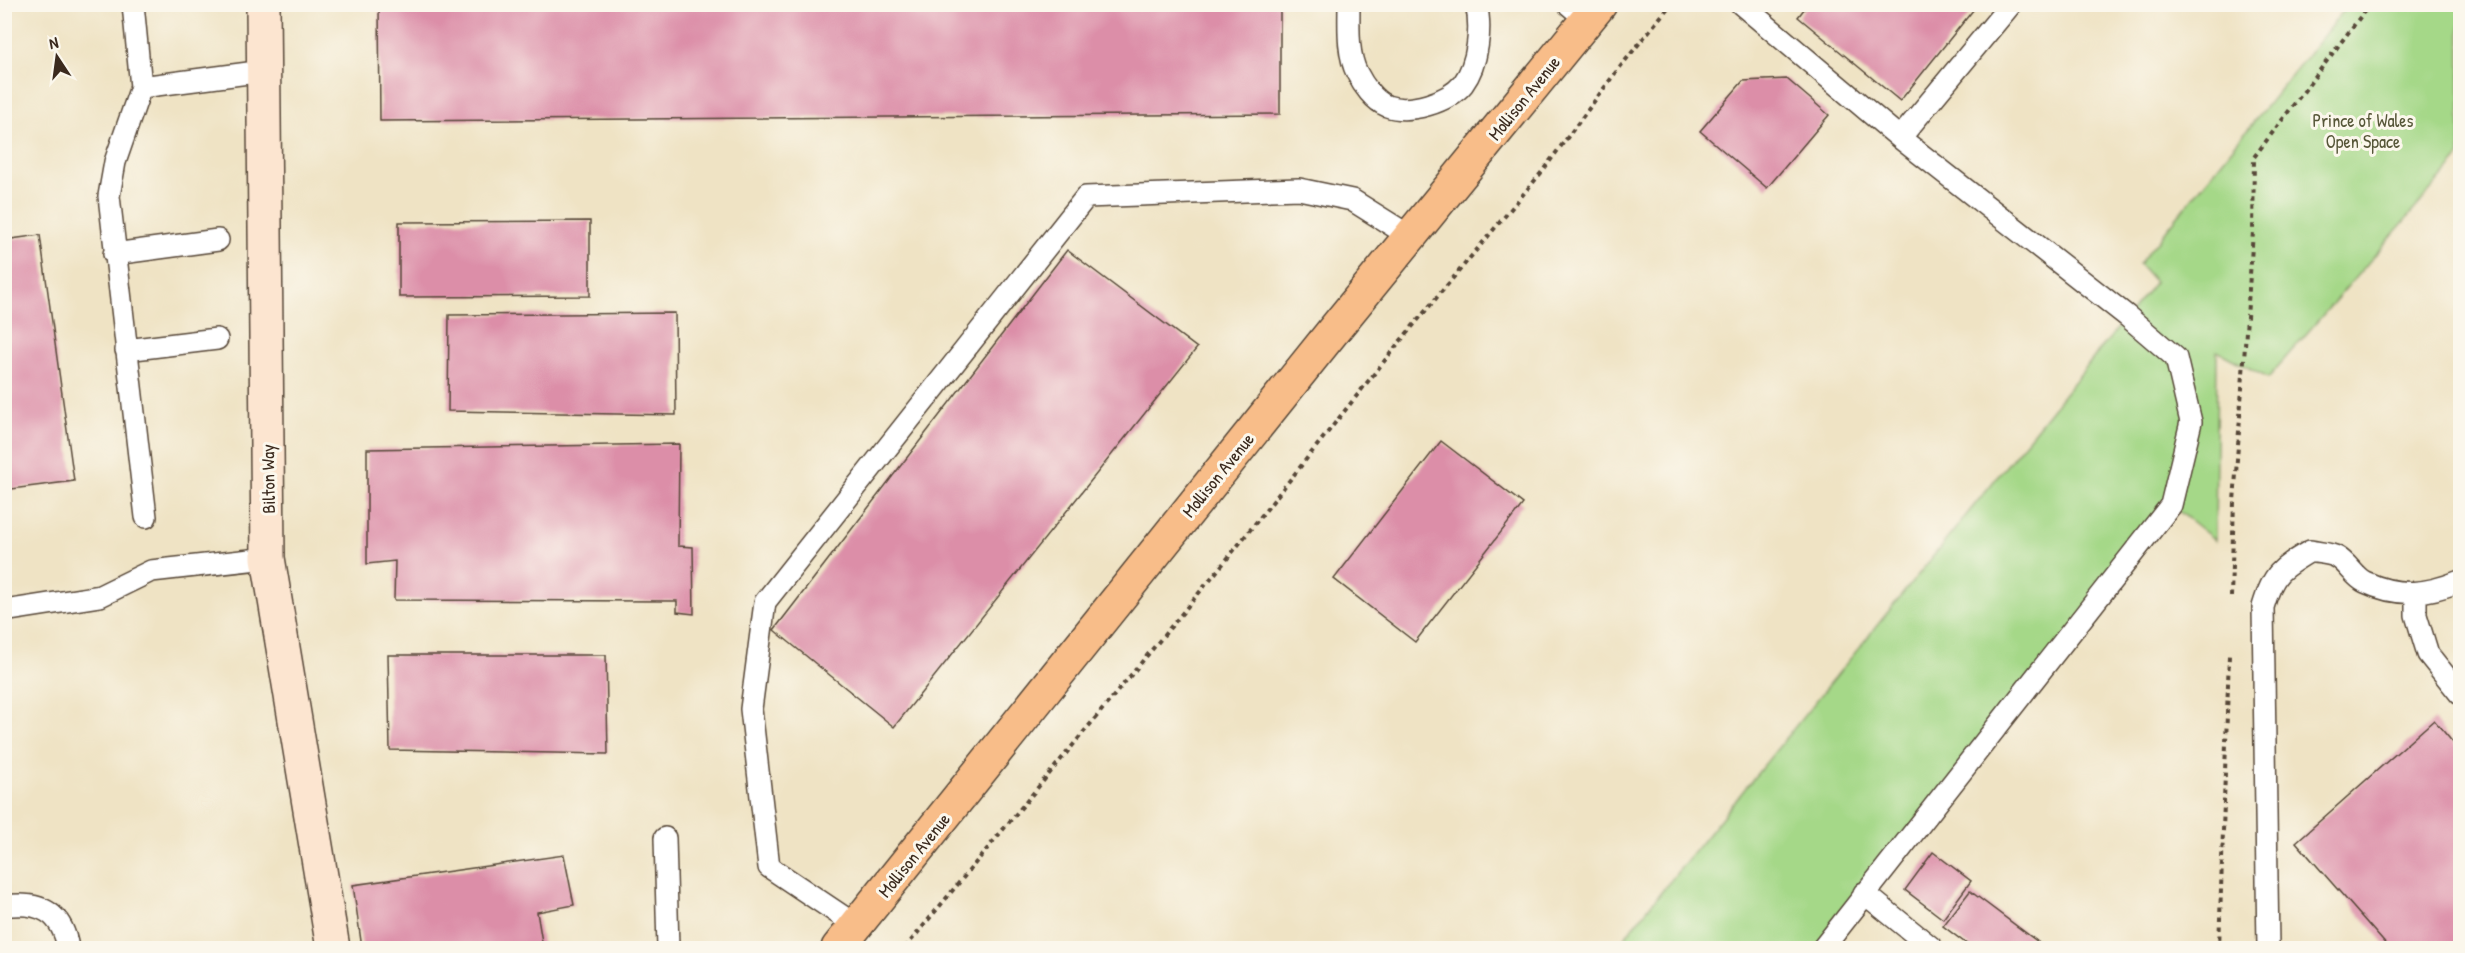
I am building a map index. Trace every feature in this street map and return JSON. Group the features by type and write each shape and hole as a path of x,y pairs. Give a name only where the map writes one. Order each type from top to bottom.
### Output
{"main road":[{"name":"Mollison Avenue","path":"848,937 1411,237 1585,10"}],"street":[{"name":"Bilton Way","path":"263,4 268,558 333,948"}],"lane":[{"path":"133,4 141,87 115,162 110,196 114,254 146,517"},
{"path":"1348,4 1349,37 1356,71 1370,94 1387,106 1419,108 1448,98 1464,83 1476,52 1480,20 1476,4"},
{"path":"1741,4 1900,138 2127,316 2176,358 2191,422 2171,505 1822,948"},
{"path":"1900,138 2011,4"},
{"path":"141,87 264,71"},
{"path":"848,937 769,867 751,709 765,602 1086,197 1299,189 1352,200 1411,237"},
{"path":"114,254 218,240"},
{"path":"126,350 217,339"},
{"path":"2268,948 2263,607 2270,584 2283,567 2310,551 2337,557 2364,582 2416,594 2436,591 2460,580"},
{"path":"4,611 100,596 151,571 268,558"},
{"path":"2416,594 2416,615 2428,654 2460,694"},
{"path":"665,838 668,948"},
{"path":"1864,893 1932,948"},
{"path":"4,906 35,905 51,915 64,929 68,948"}],"path":[{"path":"904,948 1227,559 1390,355 1540,173 1616,72 1671,4"},
{"path":"2230,608 2234,502 2253,232 2254,158 2370,4"},
{"path":"2219,948 2229,643"}],"green space":[{"name":"Prince of Wales Open Space","path":"2348,5 2460,5 2460,157 2268,378 2217,351 2215,540 2171,505 1816,948 1616,948 2155,282 2139,264"}],"building":[{"path":"379,4 1280,4 1280,114 380,121"},
{"path":"1808,4 1978,4 1900,101 1798,17"},
{"path":"1787,79 1829,115 1767,188 1700,131 1743,81"},
{"path":"590,221 590,296 399,297 399,222"},
{"path":"40,235 74,481 4,490 4,240"},
{"path":"1067,250 1197,348 894,727 774,630"},
{"path":"675,313 676,415 448,411 449,315"},
{"path":"1441,441 1523,504 1415,642 1334,579"},
{"path":"679,444 678,546 693,547 694,614 677,612 677,601 394,600 395,561 367,564 367,449"},
{"path":"388,655 606,655 608,754 390,750"},
{"path":"2434,720 2460,751 2460,948 2389,948 2296,842"},
{"path":"1933,852 1971,881 1943,919 1905,890"},
{"path":"564,855 574,905 537,912 543,948 362,948 353,885"},
{"path":"1970,891 2046,948 1972,948 1943,926"}]}
